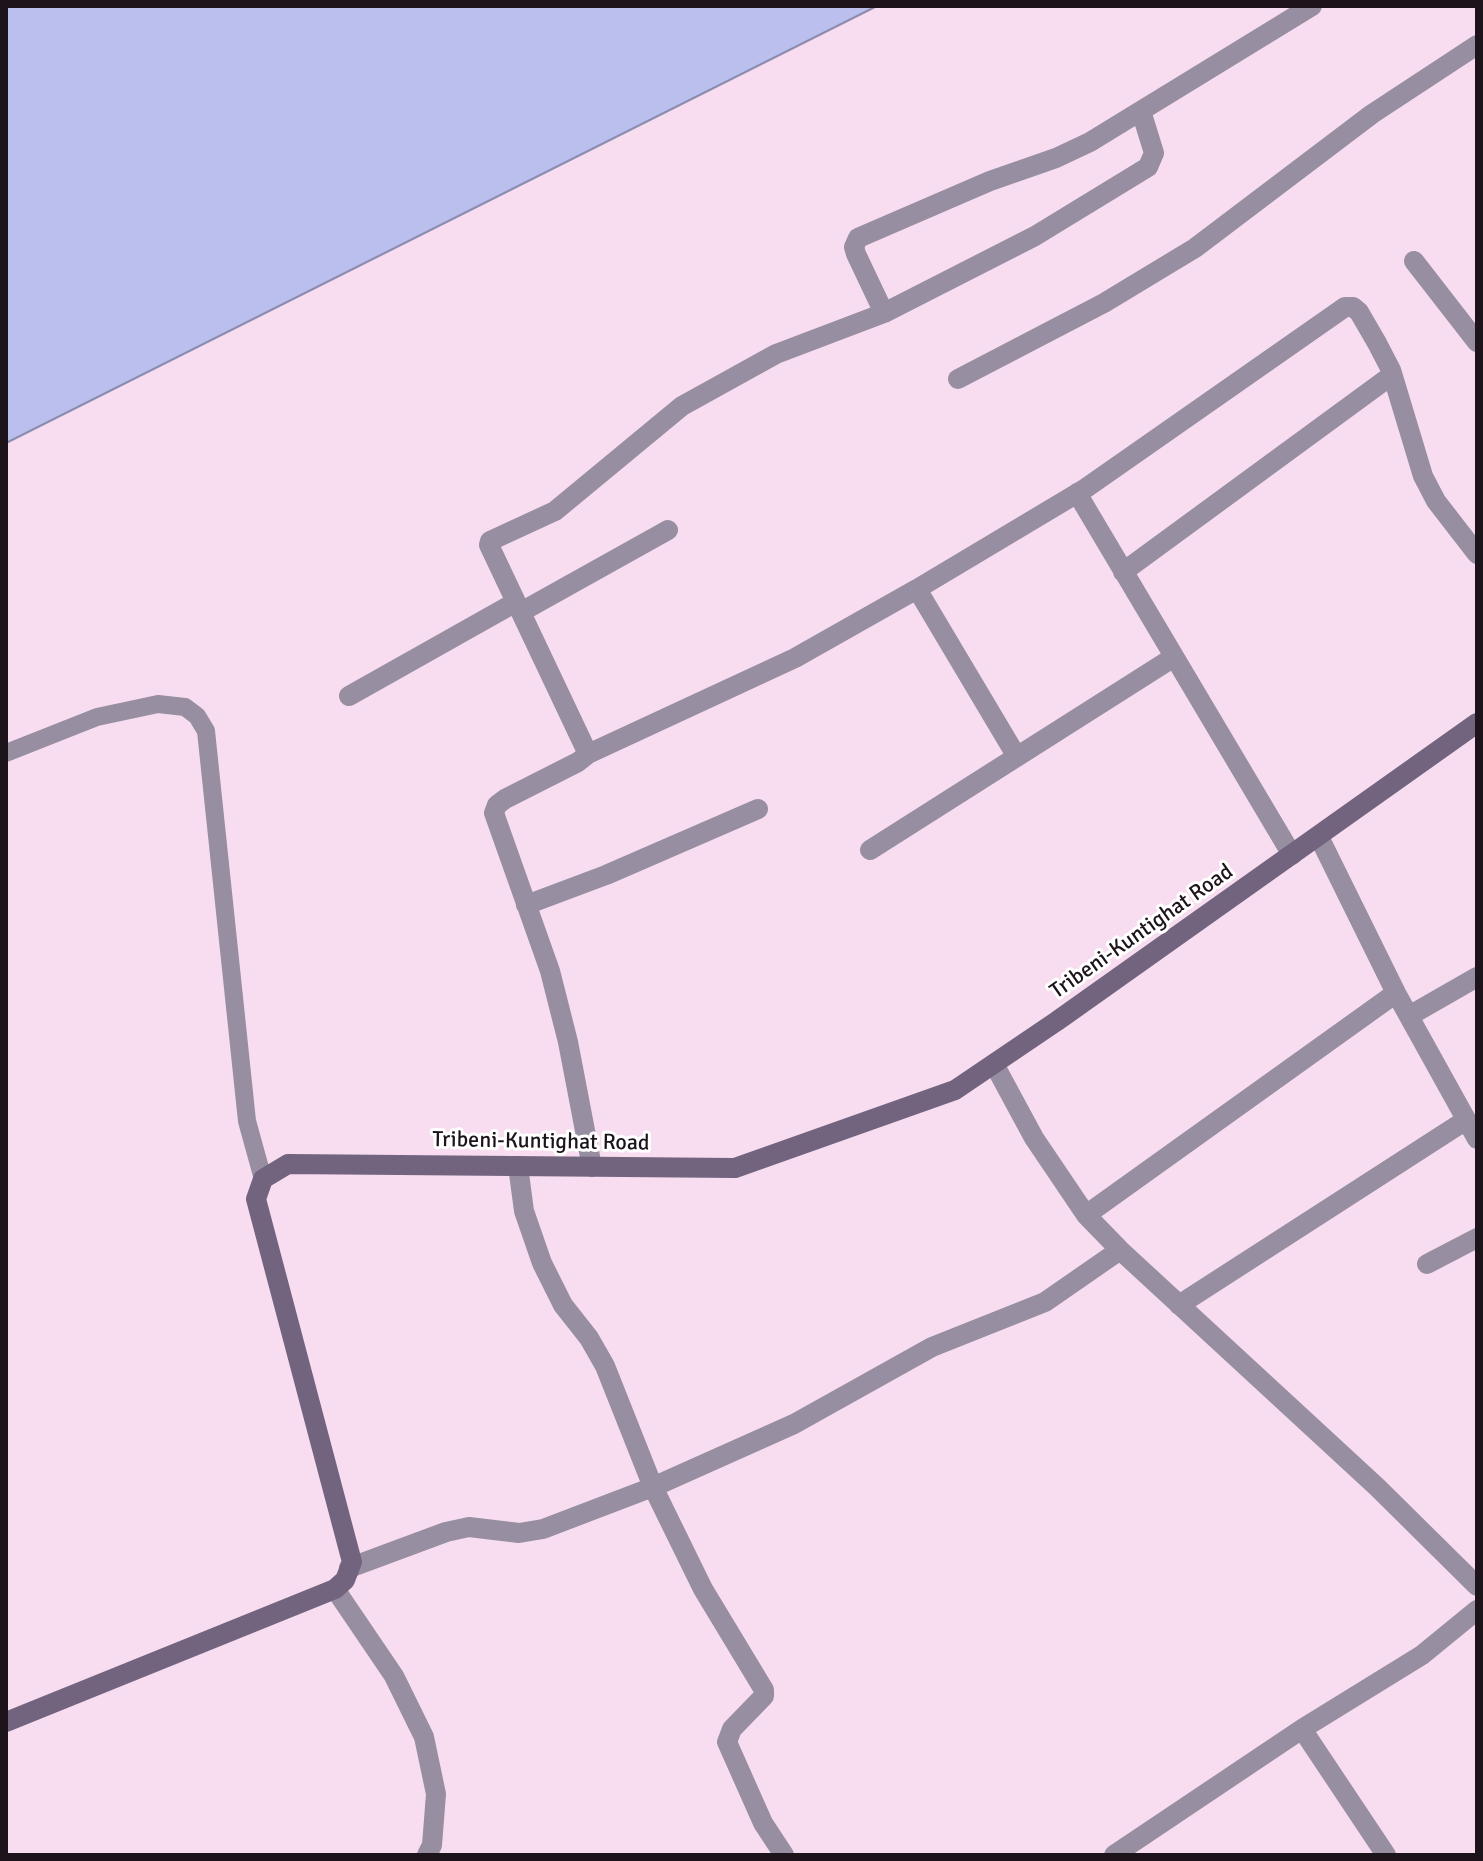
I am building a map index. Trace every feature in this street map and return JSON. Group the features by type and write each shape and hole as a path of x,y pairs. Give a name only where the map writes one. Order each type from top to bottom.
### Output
{"main road":[{"name":"Tribeni-Kuntighat Road","path":"263,1179 288,1164 735,1168 955,1090 1477,723"},
{"path":"6,1722 335,1589 345,1580 352,1562 256,1199 263,1179"}],"street":[{"path":"884,313 856,254 854,247 858,238 1090,142 1312,6"},
{"path":"958,379 1104,303 1195,248 1372,114 1477,45"},
{"path":"588,754 489,545 490,541 555,511 682,406 776,354 884,313 1035,236 1148,167 1154,153 1141,111"},
{"path":"1414,261 1477,342"},
{"path":"592,1167 554,986 495,820 497,805 588,754 795,658 917,589 1077,493 1345,307 1353,307 1359,312 1377,343 1392,375 1423,476 1436,501 1477,554"},
{"path":"1123,572 1392,375"},
{"path":"1077,493 1292,855"},
{"path":"349,696 668,530"},
{"path":"917,589 1017,757"},
{"path":"870,850 1174,657"},
{"path":"526,905 606,875 758,809"},
{"path":"1319,837 1396,993 1477,1139"},
{"path":"1409,1016 1477,977"},
{"path":"1086,1215 1396,993"},
{"path":"994,1064 1034,1138 1086,1215 1377,1487 1477,1586"},
{"path":"1179,1305 1466,1120"},
{"path":"518,1166 524,1211 542,1263 563,1305 589,1338 605,1366 653,1487 703,1589 764,1690 764,1696 732,1729 727,1742 763,1823 784,1855"},
{"path":"1427,1264 1477,1238"},
{"path":"349,1568 424,1538 457,1529 469,1527 519,1533 543,1529 653,1487 794,1424 932,1347 1045,1302 1120,1250"},
{"path":"335,1589 394,1676 424,1737 436,1794 432,1845 427,1855"},
{"path":"1120,1854 1302,1729 1422,1655 1477,1610"},
{"path":"1302,1729 1386,1855"}],"lane":[{"path":"6,753 97,717 158,704 185,707 202,724 208,747 247,1121 263,1179"}],"water":[{"path":"6,6 877,6 6,443"}]}
